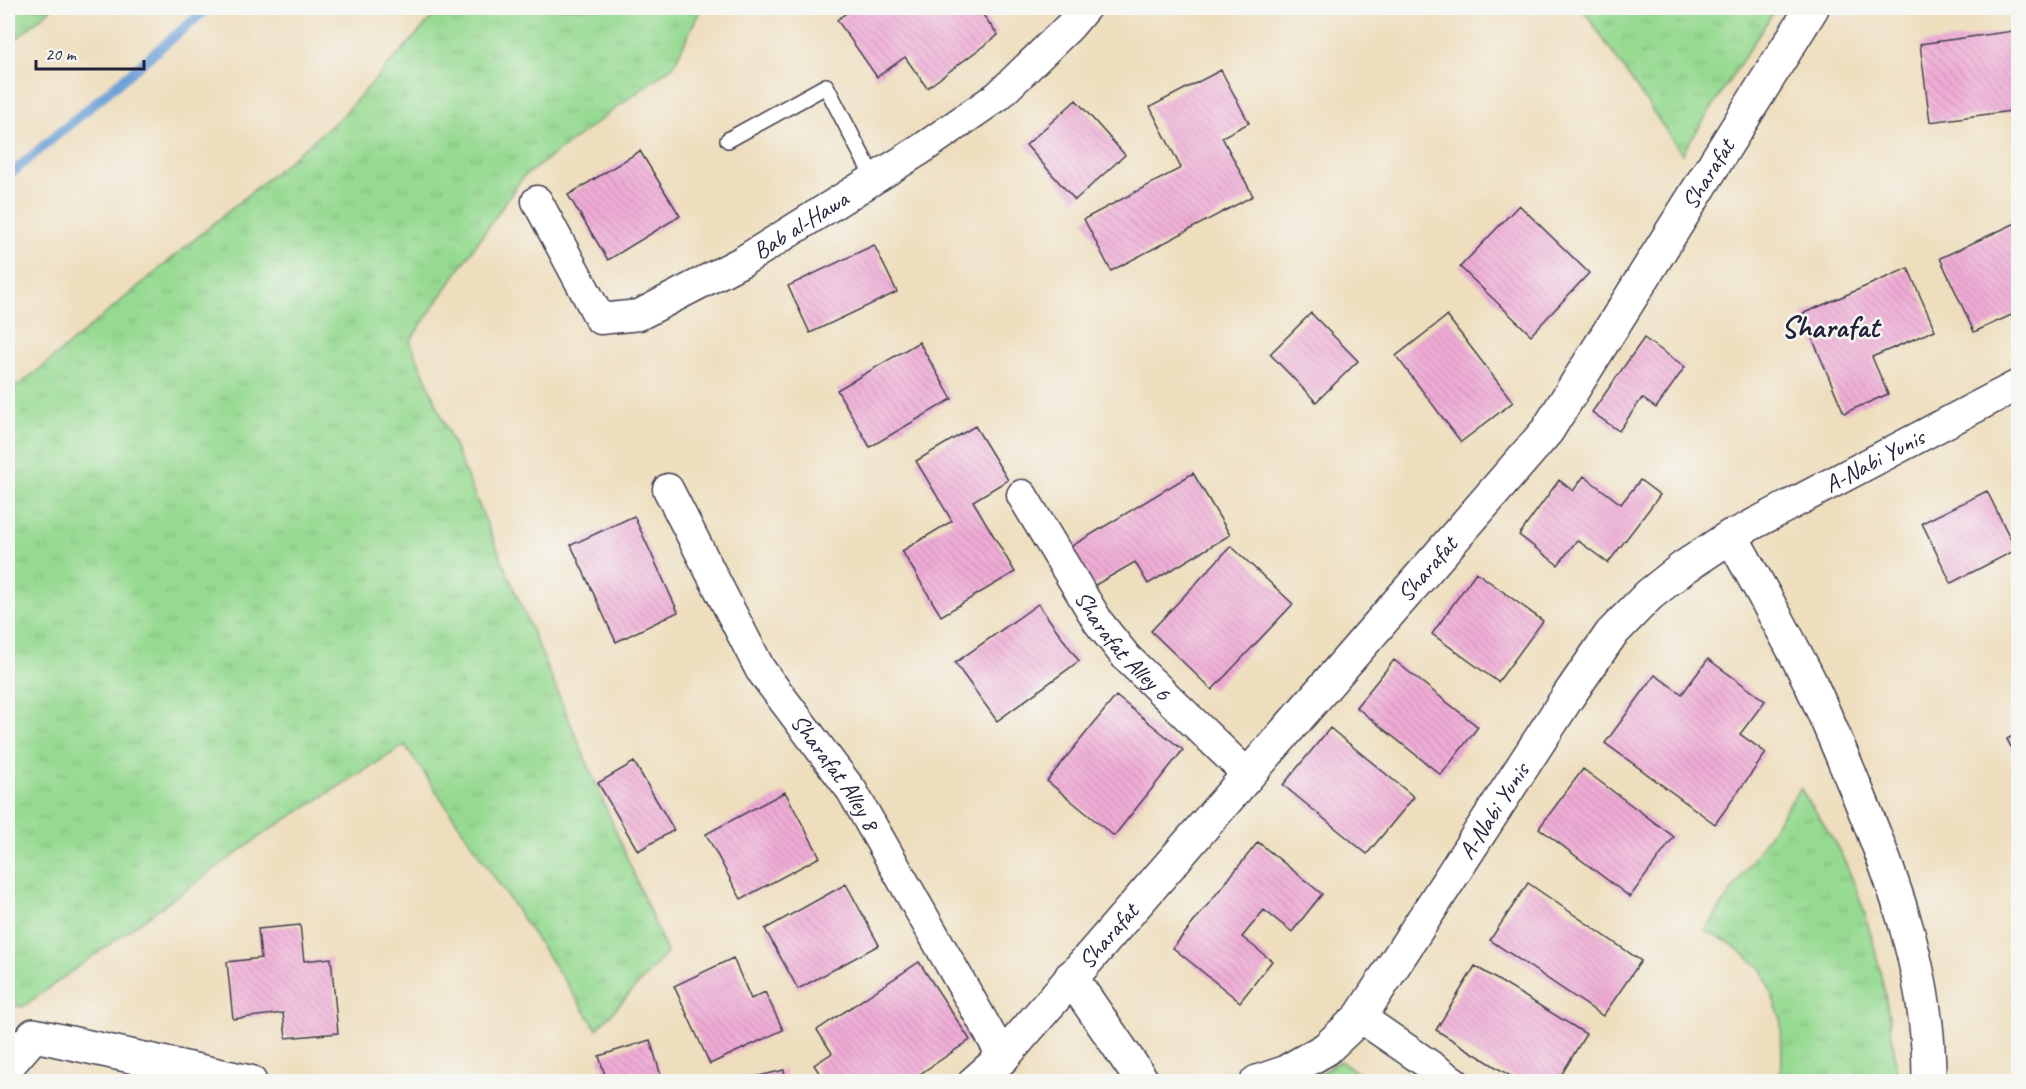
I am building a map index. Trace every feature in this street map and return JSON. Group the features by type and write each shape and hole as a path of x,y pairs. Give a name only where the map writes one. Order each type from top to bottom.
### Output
{"street":[{"name":"Bab al-Hawa","path":"537,201 600,320 639,315 743,261 920,150 998,96 1070,26 1085,8"},
{"name":"Sharafat","path":"975,1082 1003,1057 1547,431 1812,8"},
{"name":"A-Nabi Yunis","path":"1257,1082 1284,1073 1326,1049 1360,1017 1567,698 1611,634 1649,595 1683,568 1731,536 2019,385"},
{"name":"Sharafat Alley 8","path":"668,489 760,669 852,791 1003,1057"},
{"name":"Sharafat Alley 6","path":"1022,495 1099,623 1127,658 1248,775"},
{"path":"1731,536 1809,681 1884,855 1902,910 1918,972 1929,1056 1929,1082"},
{"path":"1071,977 1143,1082"},
{"path":"1360,1017 1454,1082"},
{"path":"8,1065 21,1043 250,1082"}],"lane":[{"path":"728,140 826,87 874,179"}],"green space":[{"path":"8,8 52,8 8,46"},
{"path":"441,8 701,8 674,65 522,178 410,341 667,953 597,1029 405,745 269,830 22,1007 8,1004 8,393 340,118"},
{"path":"1582,8 1776,8 1682,154"},
{"path":"1800,788 1838,849 1859,896 1881,974 1898,1081 1776,1081 1782,1064 1781,1019 1762,969 1730,943 1705,931"},
{"path":"1340,1061 1370,1081 1308,1081"}],"building":[{"path":"853,8 978,8 998,35 927,88 905,57 877,77 837,20"},
{"path":"2013,31 2018,71 2018,110 1930,122 1920,44"},
{"path":"1221,70 1249,123 1222,137 1253,196 1111,271 1084,219 1181,168 1150,107"},
{"path":"1076,100 1125,155 1075,200 1026,145"},
{"path":"640,151 680,216 608,260 568,195"},
{"path":"1519,205 1589,273 1531,335 1460,267"},
{"path":"2018,222 2018,312 1974,332 1940,258"},
{"path":"874,245 897,292 810,333 788,286"},
{"path":"1908,268 1935,330 1872,357 1888,394 1844,413 1802,314"},
{"path":"1311,313 1358,361 1316,402 1270,354"},
{"path":"1447,316 1513,402 1461,442 1396,356"},
{"path":"1644,338 1685,367 1656,408 1642,398 1619,431 1592,412"},
{"path":"919,342 952,399 870,447 837,390"},
{"path":"975,426 1008,480 973,501 1015,572 941,616 902,551 952,521 916,461"},
{"path":"1193,473 1230,535 1148,584 1135,562 1085,591 1062,552"},
{"path":"1584,476 1621,504 1640,480 1660,495 1608,563 1577,540 1558,565 1519,535 1559,480 1573,491"},
{"path":"1987,491 2016,550 1951,583 1922,523"},
{"path":"634,516 678,612 616,642 571,545"},
{"path":"1231,546 1293,604 1212,690 1151,631"},
{"path":"1476,572 1543,621 1498,682 1432,634"},
{"path":"1038,604 1079,661 997,721 955,663"},
{"path":"1708,659 1765,701 1740,734 1766,753 1715,824 1605,743 1655,675 1682,694"},
{"path":"1394,660 1478,727 1441,775 1356,707"},
{"path":"1116,696 1183,750 1114,836 1047,781"},
{"path":"1330,728 1414,797 1367,854 1283,785"},
{"path":"2018,733 2018,761 2007,739"},
{"path":"634,762 674,830 638,851 598,783"},
{"path":"1583,769 1674,837 1630,897 1539,828"},
{"path":"785,792 820,857 741,899 706,834"},
{"path":"1258,842 1322,894 1292,932 1264,910 1242,937 1272,961 1240,1002 1173,948"},
{"path":"1528,883 1641,961 1603,1016 1490,940"},
{"path":"846,884 879,945 798,989 765,929"},
{"path":"300,925 304,961 331,958 338,1033 286,1038 283,1013 233,1019 227,962 261,958 258,929"},
{"path":"733,958 751,999 765,992 783,1030 710,1064 674,986"},
{"path":"919,962 970,1040 908,1082 825,1082 814,1065 832,1053 817,1030"},
{"path":"1475,966 1586,1034 1557,1082 1520,1082 1436,1030"},
{"path":"650,1040 663,1082 607,1082 599,1056"},
{"path":"784,1070 786,1082 738,1082 738,1081"}],"waterway":[{"path":"8,176 208,8"}],"district":[{"name":"Sharafat","path":"1830,327"}]}
